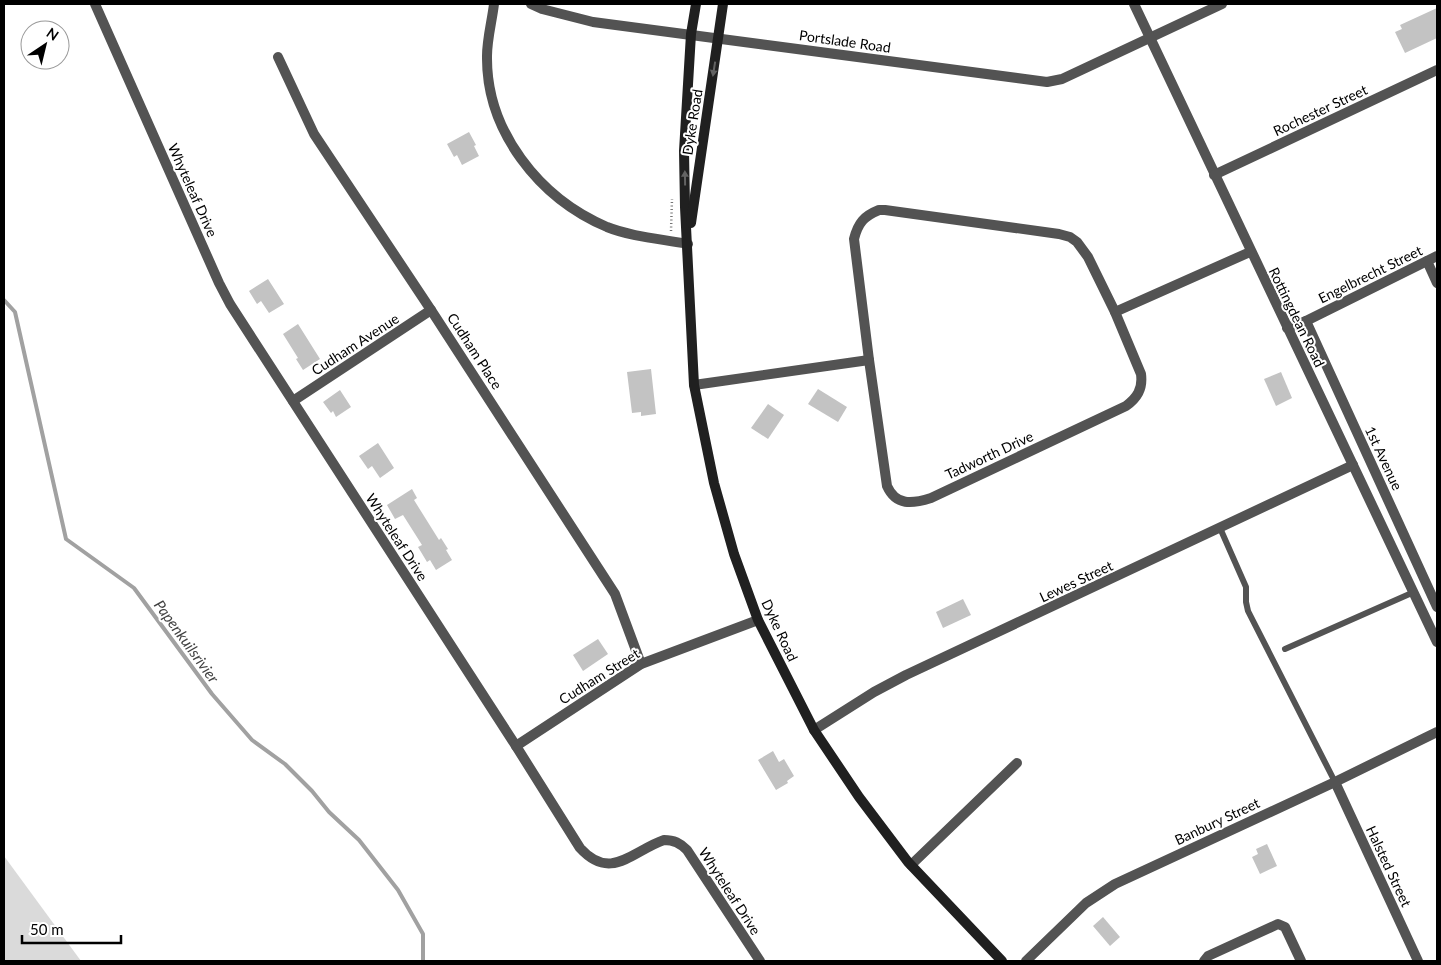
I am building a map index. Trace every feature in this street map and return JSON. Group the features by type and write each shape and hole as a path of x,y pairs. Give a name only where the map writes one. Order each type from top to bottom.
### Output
{"street":[{"name":"Whyteleaf Drive","path":"95,4 230,304 580,848 599,862 615,864 664,840 671,840 682,844 760,961"},
{"path":"494,4 487,56 494,102 502,129 530,170 555,196 592,220 622,232 688,244"},
{"name":"Portslade Road","path":"531,4 558,14 593,22 1047,82 1062,80 1222,4"},
{"name":"Dyke Road","path":"696,4 691,34 684,151 694,385 714,483 734,554 758,620 814,730 859,797 911,865 1002,961"},
{"name":"Dyke Road","path":"688,244 723,4"},
{"name":"Rottingdean Road","path":"1134,4 1250,252 1354,465 1437,642"},
{"name":"Cudham Place","path":"278,57 314,134 431,310 615,594 641,664"},
{"name":"Rochester Street","path":"1214,175 1437,70"},
{"name":"Tadworth Drive","path":"879,210 886,210 1070,237 1077,242 1088,257 1115,312 1142,374 1141,386 1134,400 1126,406 940,494 918,502 901,501 890,493 886,486 854,239 861,220 879,210"},
{"path":"1115,312 1250,252"},
{"name":"Engelbrecht Street","path":"1287,328 1306,321 1437,256"},
{"path":"1427,261 1437,283"},
{"name":"Cudham Avenue","path":"293,401 431,310"},
{"name":"1st Avenue","path":"1306,321 1435,595 1437,607"},
{"path":"694,385 869,360"},
{"name":"Lewes Street","path":"814,730 874,692 906,675 1354,465"},
{"path":"1419,603 1435,595"},
{"name":"Cudham Street","path":"516,746 641,664 758,620"},
{"name":"Banbury Street","path":"1026,961 1086,903 1116,884 1335,782 1437,732"},
{"path":"911,865 1017,763"},
{"name":"Halsted Street","path":"1335,782 1418,961"},
{"path":"1204,961 1208,956 1278,924 1285,927 1301,961"}],"lane":[{"path":"1220,528 1246,587 1248,611 1335,782"},
{"path":"1285,649 1414,592"}],"shaded area":[{"path":"4,856 81,961 4,961"}],"building":[{"path":"1437,8 1437,38 1405,53 1395,32 1402,29 1400,25"},
{"path":"469,132 479,156 462,165 457,155 454,157 447,144"},
{"path":"268,279 284,304 269,313 261,301 257,304 249,291"},
{"path":"298,324 320,359 303,370 283,334"},
{"path":"651,369 656,414 641,416 641,412 632,413 627,372"},
{"path":"1281,372 1292,398 1276,406 1264,379"},
{"path":"818,389 847,407 838,422 808,404"},
{"path":"340,390 351,407 336,417 333,411 331,413 323,402"},
{"path":"768,404 784,415 768,439 751,428"},
{"path":"378,443 394,468 380,478 372,466 368,469 359,456"},
{"path":"412,489 417,498 414,500 439,540 441,538 448,549 446,550 452,560 436,570 430,560 427,562 418,547 422,545 403,515 395,519 387,505"},
{"path":"963,599 971,615 943,628 936,612"},
{"path":"598,639 608,654 583,671 573,655"},
{"path":"773,751 779,762 784,759 794,776 787,781 788,783 776,790 758,760"},
{"path":"1267,844 1277,866 1260,874 1252,857 1258,854 1256,849"},
{"path":"1103,917 1120,937 1110,946 1093,926"}],"waterway":[{"name":"Papenkuilsrivier","path":"4,300 15,312 66,539 134,588 212,694 252,740 285,764 312,791 329,812 359,840 398,890 423,934 423,961"}]}
